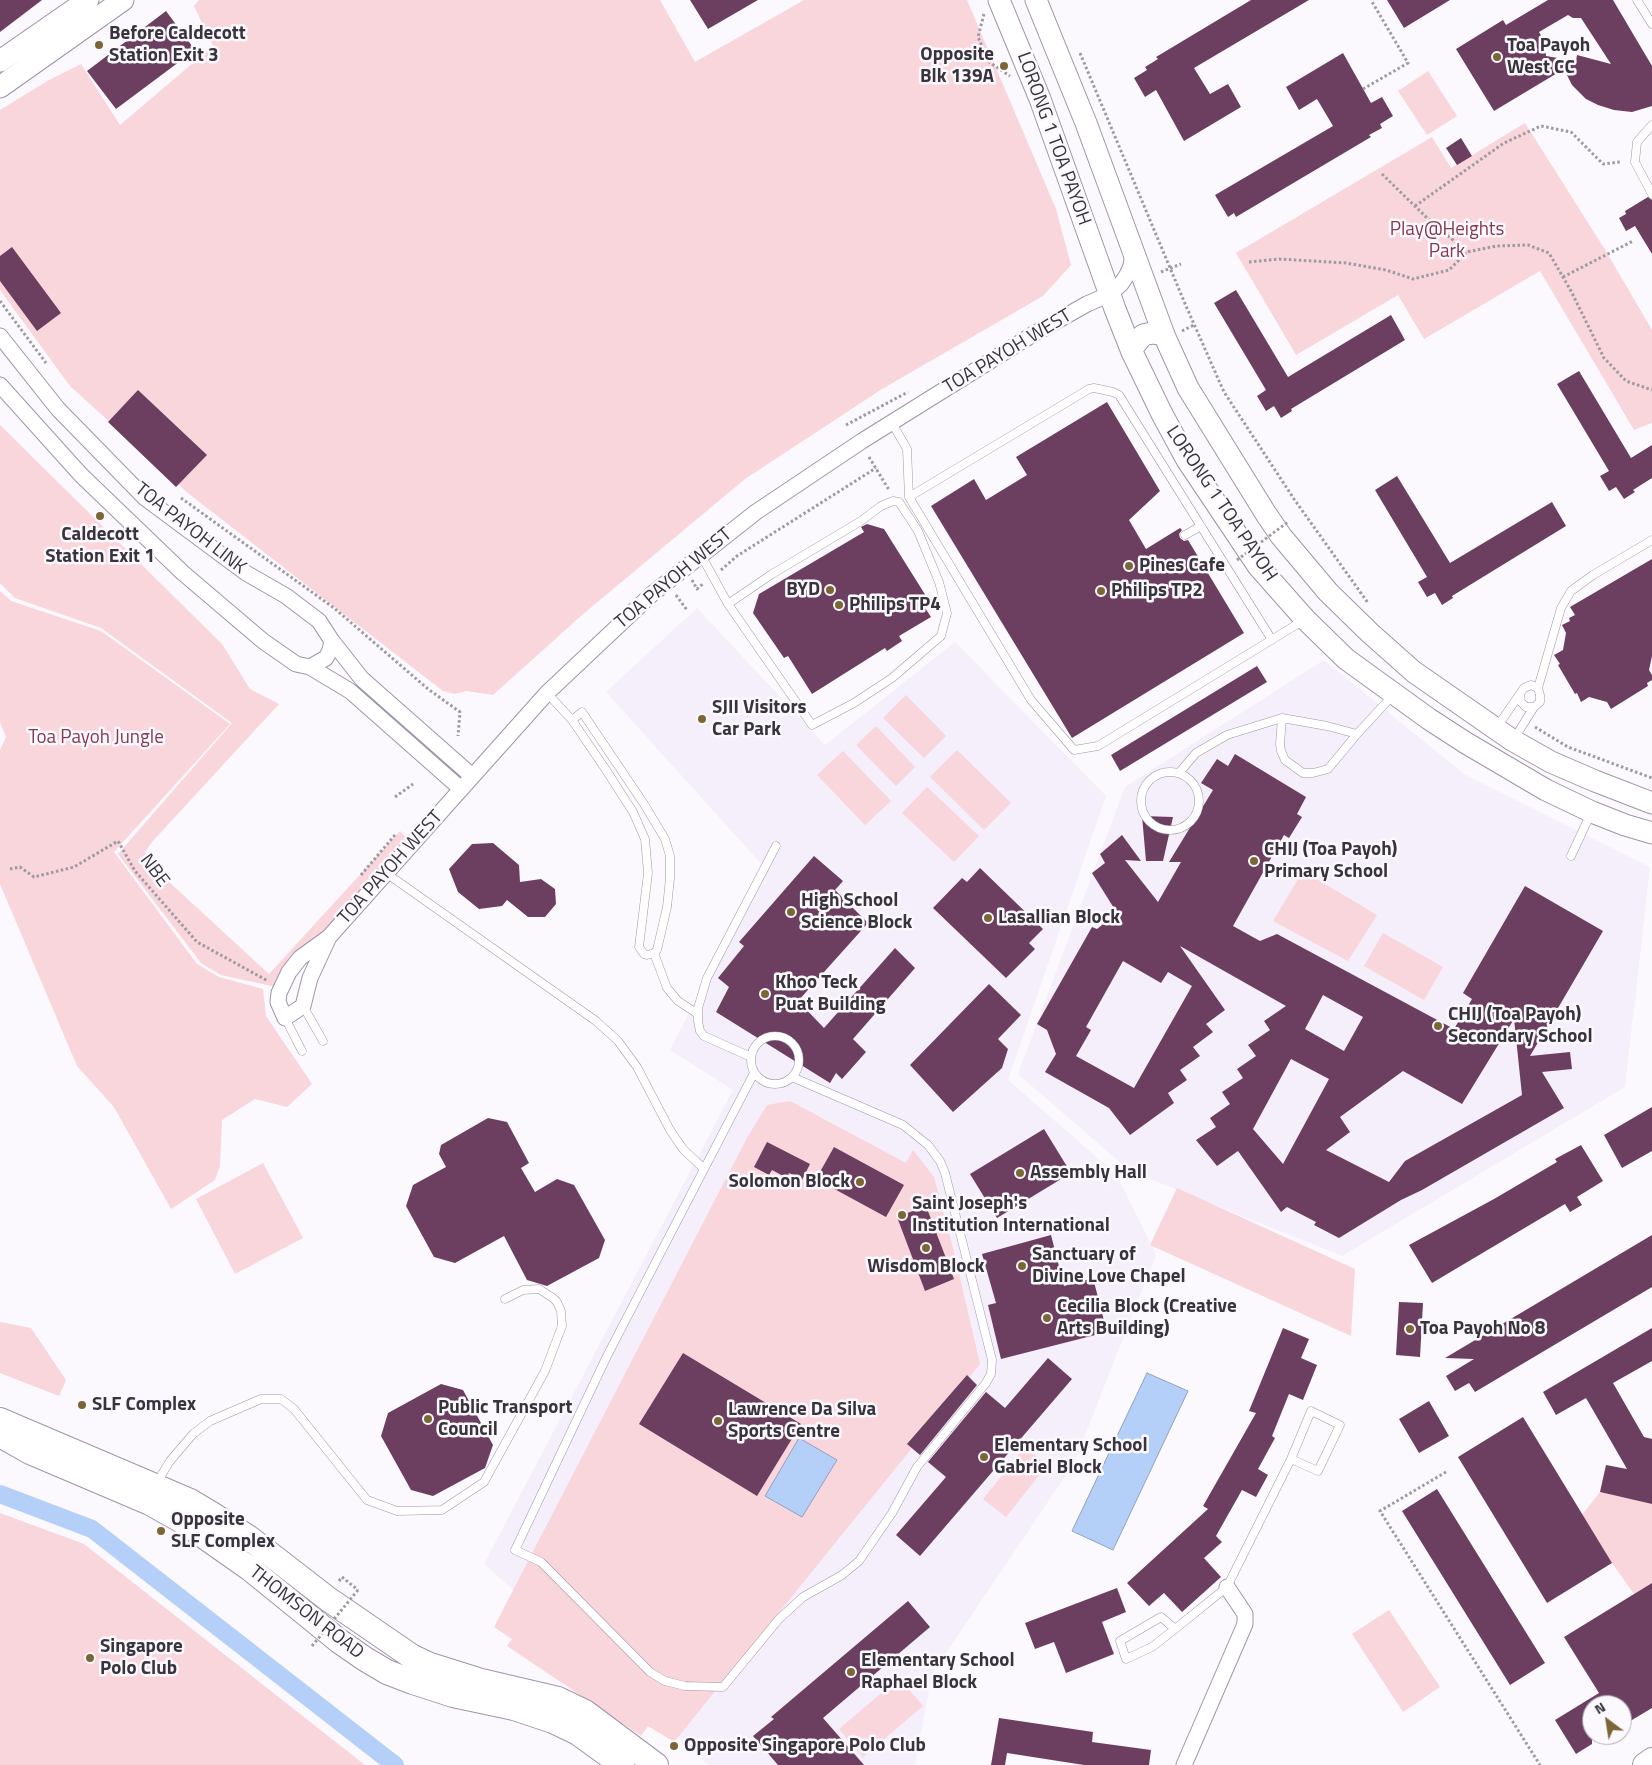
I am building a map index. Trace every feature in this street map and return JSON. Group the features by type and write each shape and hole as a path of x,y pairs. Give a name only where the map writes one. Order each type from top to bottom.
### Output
{"main road":[{"path":"0,61 88,0"},
{"path":"0,87 123,0"},
{"name":"LORONG 1 TOA PAYOH","path":"1036,0 1086,123 1164,335 1188,388 1266,514 1301,562 1328,592 1414,672 1504,735 1560,766 1652,803"},
{"name":"LORONG 1 TOA PAYOH","path":"992,6 1040,99 1132,352 1162,414 1193,470 1258,566 1305,619 1346,659 1466,744 1546,790 1592,812 1652,833"},
{"path":"1132,352 1134,346 1143,335 1152,333 1164,335"},
{"name":"THOMSON ROAD","path":"0,1420 190,1502 240,1532 328,1599 411,1656 430,1665 482,1681 558,1699 585,1712 656,1765"},
{"name":"THOMSON ROAD","path":"0,1435 30,1452 150,1503 182,1521 249,1568 339,1641 387,1672 445,1692 514,1708 553,1721 578,1733 622,1765"},
{"path":"1645,1765 1652,1760"}],"street":[{"name":"TOA PAYOH WEST","path":"285,1018 278,1002 278,993 288,972 300,958 329,937 547,693 652,594 756,512 892,422 1032,335 1087,304 1110,294 1121,284 1127,275 1131,266 1133,252"},
{"name":"TOA PAYOH WEST","path":"1087,304 1096,292 1102,270"},
{"name":"TOA PAYOH LINK","path":"0,336 58,409 145,498 246,573 286,596 319,621 362,679 472,776"},
{"name":"TOA PAYOH LINK","path":"0,385 81,475 183,573 263,640 296,664 310,667 350,691 461,789"},
{"path":"310,667 326,658 332,641"},
{"name":"TOA PAYOH WEST","path":"303,1006 310,978 329,937"},
{"path":"285,1018 303,1006"},
{"path":"1184,1765 1245,1624 1245,1614 1227,1587"}],"lane":[{"path":"1637,0 1652,24"},
{"path":"1652,125 1637,142 1635,162 1652,194"},
{"path":"909,497 1089,389 1094,388 1113,392 1119,395 1272,640"},
{"path":"892,422 907,449 909,497 1030,700 1074,750 1098,746 1305,619"},
{"path":"701,555 728,604 812,725 854,703 892,678 941,636 947,613 939,582 918,530 899,502 882,506 861,521 772,574 728,604"},
{"path":"1185,535 1201,526"},
{"path":"1504,735 1526,721 1534,707 1540,702 1538,688 1562,608 1571,591 1593,575 1652,540"},
{"path":"1504,735 1524,688 1531,686 1538,688"},
{"path":"547,693 572,720 606,770 633,812 645,839 648,873 640,947 644,954 654,953 657,950 667,907 670,878 670,856 665,839 644,804 582,712 572,720"},
{"path":"1282,718 1281,751 1285,760 1303,772 1313,773 1328,769 1394,694"},
{"path":"1520,694 1521,702 1526,707 1534,707"},
{"path":"1179,773 1196,754 1227,735 1282,718 1327,726 1357,734"},
{"path":"1166,772 1179,773 1190,779 1197,790 1199,803 1195,816 1186,825 1174,830 1160,829 1149,822 1142,811 1140,798 1144,786 1154,776 1166,772"},
{"path":"1571,856 1592,812"},
{"path":"751,1057 704,1036 700,1030 698,1008 708,978 776,846"},
{"path":"386,873 596,1021 618,1041 637,1067 670,1130 683,1149 704,1169"},
{"path":"654,953 666,988 678,1001 698,1014"},
{"path":"303,1006 324,1041"},
{"name":"TOA PAYOH WEST","path":"285,1018 302,1050"},
{"path":"773,1036 789,1040 794,1046 799,1062 797,1070 792,1077 786,1081 772,1084 765,1082 754,1073 751,1065 753,1049 765,1038 773,1036"},
{"path":"754,1073 607,1356 515,1550 541,1562 650,1672 665,1681 685,1686 722,1687 779,1619 803,1598 842,1575 859,1561 892,1513 917,1468 986,1383 991,1374 992,1360 945,1173 940,1161 928,1145 903,1125 792,1077"},
{"path":"155,1486 170,1461 192,1434 210,1421 262,1399 281,1399 294,1409 367,1500 397,1512 442,1510 484,1482 545,1371 562,1326 558,1302 539,1289 523,1290 505,1299"},
{"path":"1175,1629 1161,1617 1120,1641 1126,1659 1152,1647 1175,1629 1227,1587 1291,1459 1311,1411 1340,1425 1318,1470 1291,1459"}],"path":[{"path":"1363,90 1408,64 1371,0"},
{"path":"992,6 978,37 989,62 1010,75 1014,84"},
{"path":"1076,44 1224,392 1294,499 1372,608"},
{"path":"1415,206 1504,143 1541,126 1571,132 1602,164 1620,162"},
{"path":"1382,174 1467,252"},
{"path":"1563,277 1633,241"},
{"path":"1249,262 1279,259 1346,263 1386,270 1413,279 1449,270 1467,252 1496,246 1528,245 1549,253 1604,358 1626,381 1652,390"},
{"path":"1159,272 1181,264"},
{"path":"0,301 46,363"},
{"path":"846,425 910,391"},
{"path":"869,457 889,490"},
{"path":"713,576 737,556 876,468"},
{"path":"1237,560 1288,522"},
{"path":"676,594 687,610"},
{"path":"458,736 460,712"},
{"path":"1526,721 1568,747 1652,778"},
{"path":"395,798 413,784"},
{"name":"NBE","path":"10,869 20,867 34,877 74,867 118,841 135,871 197,942 270,982"},
{"path":"1446,1472 1380,1512 1540,1765"},
{"path":"312,1646 358,1590 342,1577 339,1580"}],"shaded area":[{"name":"Saint Joseph's Institution International","path":"697,608 825,745 955,642 1106,796 1008,1080 1117,1175 1156,1255 1074,1463 932,1674 915,1765 708,1765 484,1564 733,1090 670,1050 764,867 606,692"},
{"path":"1324,660 1464,774 1650,867 1625,1087 1342,1256 1130,1171 1018,1074 1125,787"}],"green space":[{"path":"199,0 660,0 695,62 804,0 967,0 1056,209 1071,265 1043,296 882,389 745,479 582,615 493,695 466,691 455,694 443,691 189,494 70,386 0,290 0,110 49,80 81,64 120,125 213,46 194,6"},
{"path":"1428,71 1457,116 1427,135 1398,91"},
{"name":"Play@Heights Park","path":"1525,123 1604,248 1652,330 1652,423 1634,430 1540,271 1424,339 1398,295 1296,355 1236,253 1432,137 1451,168"},
{"path":"0,425 222,644 250,689 279,704 152,842 145,852 155,869 269,974 400,831 409,840 276,987 221,975 201,963 118,854 232,723 101,628 15,598 0,583"},
{"name":"Toa Payoh Jungle","path":"0,591 11,601 101,631 230,724 114,852 197,964 219,977 263,989 266,1016 312,1084 287,1107 255,1099 222,1120 220,1166 215,1180 171,1209 114,1107 77,1066 0,884 0,750 6,737 0,722"},
{"path":"906,695 946,736 924,758 883,718"},
{"path":"876,726 915,767 896,786 856,745"},
{"path":"957,750 1011,803 984,830 930,777"},
{"path":"843,751 891,801 865,825 817,775"},
{"path":"927,787 979,836 954,862 902,813"},
{"path":"1303,871 1377,915 1348,961 1273,921"},
{"path":"1383,933 1443,967 1424,1000 1364,966"},
{"path":"790,1101 906,1163 913,1150 934,1177 954,1252 980,1364 674,1742 648,1726 641,1736 507,1646 512,1639 494,1627 747,1138 767,1105"},
{"path":"263,1163 303,1238 235,1274 196,1199"},
{"path":"1177,1188 1355,1269 1351,1336 1150,1245"},
{"path":"0,1322 31,1328 66,1380 59,1396 0,1373"},
{"path":"1025,1447 1047,1465 1006,1517 983,1499"},
{"path":"1600,1492 1652,1504 1652,1583 1634,1594 1582,1515"},
{"name":"Singapore Polo Club","path":"0,1513 84,1544 365,1765 0,1765"},
{"path":"1389,1610 1440,1687 1403,1712 1352,1634"},
{"path":"899,1678 923,1706 863,1757 839,1729"}],"water":[{"path":"1147,1373 1188,1391 1113,1550 1072,1531"},
{"path":"799,1438 837,1460 802,1517 765,1496"}],"building":[{"path":"0,0 42,0 0,32"},
{"path":"690,0 758,0 708,29"},
{"path":"1251,0 1309,0 1194,68 1210,94 1228,84 1241,107 1184,141 1156,90 1145,97 1134,78 1147,70 1145,67 1158,59 1156,57"},
{"path":"1387,0 1450,0 1404,28"},
{"name":"Toa Payoh West CC","path":"1548,0 1613,0 1652,66 1652,106 1632,112 1614,110 1598,105 1586,99 1572,85 1564,69 1494,111 1456,49 1503,20 1506,25","holes":["1568,15 1573,18 1581,18 1611,64 1577,55 1576,61 1546,56 1545,42 1539,32"]},
{"path":"166,11 195,50 116,109 87,71"},
{"path":"1343,53 1371,103 1382,97 1393,116 1380,124 1382,128 1369,135 1371,137 1236,217 1234,213 1228,217 1215,195 1333,126 1317,99 1299,110 1286,87"},
{"path":"1461,138 1472,156 1457,165 1446,148"},
{"path":"1648,197 1652,200 1652,254 1635,226 1626,231 1619,218 1626,214 1625,211"},
{"path":"12,247 61,313 37,331 0,281 0,256"},
{"path":"1236,290 1288,377 1391,315 1405,340 1291,409 1292,411 1281,418 1274,406 1266,411 1257,396 1266,390 1214,303"},
{"path":"1579,371 1631,458 1652,445 1652,478 1633,490 1635,492 1624,499 1616,487 1609,491 1600,476 1609,471 1557,384"},
{"path":"138,390 207,455 176,487 108,422"},
{"name":"Philips TP2","path":"1107,402 1160,491 1129,520 1146,549 1180,528 1182,530 1179,534 1180,538 1184,541 1188,540 1244,633 1072,738 931,506 974,479 986,500 1027,475 1016,457"},
{"path":"1397,476 1450,563 1552,502 1566,526 1452,596 1453,598 1442,605 1435,593 1427,597 1418,582 1427,577 1375,490"},
{"name":"Philips TP4","path":"867,524 884,529 926,596 920,600 931,617 899,636 902,641 887,651 885,648 812,694 788,656 784,658 753,613 759,594 864,532 861,527"},
{"path":"1652,559 1652,656 1649,670 1652,680 1647,683 1648,686 1611,709 1607,702 1589,697 1581,702 1558,665 1560,664 1554,655 1563,650 1566,633 1562,625 1570,621 1569,618 1575,615 1570,607"},
{"path":"1257,666 1267,682 1120,771 1111,755"},
{"path":"1235,754 1306,797 1297,814 1302,817 1289,838 1284,835 1233,926 1260,941 1277,934 1454,1029 1472,999 1463,993 1525,886 1603,931 1530,1056 1570,1052 1572,1069 1542,1072 1564,1108 1422,1190 1401,1200 1339,1238 1314,1225 1316,1222 1287,1207 1281,1212 1238,1151 1217,1166 1196,1140 1216,1127 1210,1118 1230,1104 1222,1092 1243,1078 1237,1069 1256,1056 1248,1045 1270,1030 1264,1021 1286,1006 1180,946 1225,1010 1206,1024 1213,1032 1193,1047 1200,1056 1180,1070 1187,1080 1168,1093 1174,1103 1130,1135 1109,1108 1045,1072 1056,1054 1047,1030 1037,1024 1092,927 1097,929 1117,913 1092,873 1105,863 1100,854 1122,835 1141,861 1125,860 1158,902 1181,862 1169,862 1213,790 1201,783 1217,759 1228,766","holes":["1123,961 1161,983 1168,972 1192,986 1134,1088 1076,1056 1091,1030 1086,1027","1323,995 1363,1017 1344,1051 1305,1029","1514,1019 1522,1095 1405,1161 1389,1182 1326,1150 1350,1132 1340,1117 1403,1071 1462,1104","1291,1059 1329,1079 1283,1164 1253,1129"]},
{"path":"1142,816 1173,817 1163,861 1146,861"},
{"path":"493,843 519,865 520,882 541,879 555,889 556,904 545,917 528,917 507,900 502,906 479,909 458,892 449,869 472,844"},
{"name":"Khoo Teck Puat Building","path":"814,856 843,881 835,890 868,923 798,1001 824,1028 895,948 915,968 853,1039 866,1052 842,1079 836,1073 830,1083 716,1012 729,987 718,978 744,946 739,942"},
{"name":"Lasallian Block","path":"980,868 1043,929 1029,943 1035,949 1006,978 933,908 962,878 967,882"},
{"path":"989,984 1021,1015 998,1039 1008,1049 1002,1068 953,1112 910,1065"},
{"path":"1652,1107 1652,1151 1622,1168 1604,1135"},
{"path":"488,1118 507,1122 529,1163 521,1168 535,1192 557,1179 574,1185 605,1240 599,1258 547,1286 527,1280 504,1236 455,1263 434,1257 406,1206 413,1185 446,1167 439,1154 441,1145"},
{"name":"Assembly Hall","path":"1044,1129 1071,1173 997,1218 970,1174"},
{"path":"767,1142 810,1164 802,1180 789,1173 787,1178 772,1170 769,1175 754,1167"},
{"path":"1581,1145 1603,1181 1577,1197 1582,1205 1570,1212 1565,1204 1432,1283 1409,1245 1494,1199 1557,1162 1555,1159"},
{"name":"Solomon Block","path":"834,1147 904,1185 886,1217 816,1179"},
{"name":"Wisdom Block","path":"926,1206 954,1279 925,1291 897,1217"},
{"name":"Cecilia Block (Creative Arts Building)","path":"1051,1235 1064,1286 1093,1278 1107,1332 1001,1359 988,1305 996,1303 982,1254"},
{"path":"1652,1235 1652,1287 1475,1392 1469,1383 1455,1391 1446,1376 1474,1359 1445,1358"},
{"name":"Toa Payoh No 8","path":"1399,1302 1423,1303 1420,1357 1396,1355"},
{"path":"1283,1328 1309,1339 1301,1358 1317,1365 1303,1400 1289,1394 1272,1436 1275,1438 1258,1469 1268,1475 1256,1497 1242,1490 1216,1536 1222,1542 1204,1558 1221,1577 1182,1612 1164,1593 1149,1606 1127,1583 1208,1509 1203,1506 1256,1413 1249,1411"},
{"path":"1652,1328 1652,1361 1613,1383 1644,1437 1652,1439 1652,1504 1600,1492 1606,1465 1627,1469 1586,1398 1556,1415 1543,1392"},
{"name":"Lawrence Da Silva Sports Centre","path":"683,1353 801,1424 757,1496 639,1424"},
{"name":"Elementary School Gabriel Block","path":"1048,1358 1072,1379 920,1556 896,1535 946,1477 928,1462 986,1392 1005,1408"},
{"path":"967,1375 977,1385 920,1455 907,1444"},
{"path":"441,1384 463,1390 493,1445 485,1468 433,1496 411,1490 381,1436 388,1413"},
{"path":"1429,1401 1449,1436 1419,1453 1399,1419"},
{"path":"1523,1417 1612,1563 1547,1603 1458,1457"},
{"path":"1437,1489 1545,1663 1510,1685 1402,1511"},
{"path":"1652,1583 1652,1708 1632,1720 1632,1695 1596,1695 1599,1693 1564,1637"},
{"path":"1117,1588 1126,1612 1102,1622 1114,1654 1066,1673 1054,1642 1035,1649 1025,1623"},
{"name":"Elementary School Raphael Block","path":"908,1601 930,1627 823,1718 864,1765 778,1765 753,1736 774,1719 771,1717"},
{"path":"1582,1703 1582,1745 1590,1745 1576,1754 1555,1720"},
{"path":"999,1718 1093,1732 1092,1742 1151,1750 1149,1765 1084,1765 1007,1753 1005,1765 991,1765"}],"waterway":[{"path":"0,1494 92,1529 395,1765"}],"place":[{"name":"Before Caldecott Station Exit 3","path":"99,45"},
{"name":"Toa Payoh West CC","path":"1497,57"},
{"name":"Opposite Blk 139A","path":"1004,66"},
{"name":"Caldecott Station Exit 1","path":"100,516"},
{"name":"Pines Cafe","path":"1129,566"},
{"name":"BYD","path":"830,590"},
{"name":"Philips TP2","path":"1101,591"},
{"name":"Philips TP4","path":"839,605"},
{"name":"SJII Visitors Car Park","path":"702,719"},
{"name":"CHIJ (Toa Payoh) Primary School","path":"1254,861"},
{"name":"High School Science Block","path":"791,912"},
{"name":"Lasallian Block","path":"988,918"},
{"name":"Khoo Teck Puat Building","path":"765,994"},
{"name":"CHIJ (Toa Payoh) Secondary School","path":"1438,1026"},
{"name":"Assembly Hall","path":"1020,1173"},
{"name":"Solomon Block","path":"860,1182"},
{"name":"Saint Joseph's Institution International","path":"902,1215"},
{"name":"Wisdom Block","path":"926,1248"},
{"name":"Sanctuary of Divine Love Chapel","path":"1022,1266"},
{"name":"Cecilia Block (Creative Arts Building)","path":"1047,1318"},
{"name":"Toa Payoh No 8","path":"1410,1329"},
{"name":"SLF Complex","path":"82,1405"},
{"name":"Public Transport Council","path":"428,1419"},
{"name":"Lawrence Da Silva Sports Centre","path":"718,1421"},
{"name":"Elementary School Gabriel Block","path":"984,1457"},
{"name":"Opposite SLF Complex","path":"161,1531"},
{"name":"Singapore Polo Club","path":"90,1658"},
{"name":"Elementary School Raphael Block","path":"851,1672"},
{"name":"Opposite Singapore Polo Club","path":"674,1746"}]}
